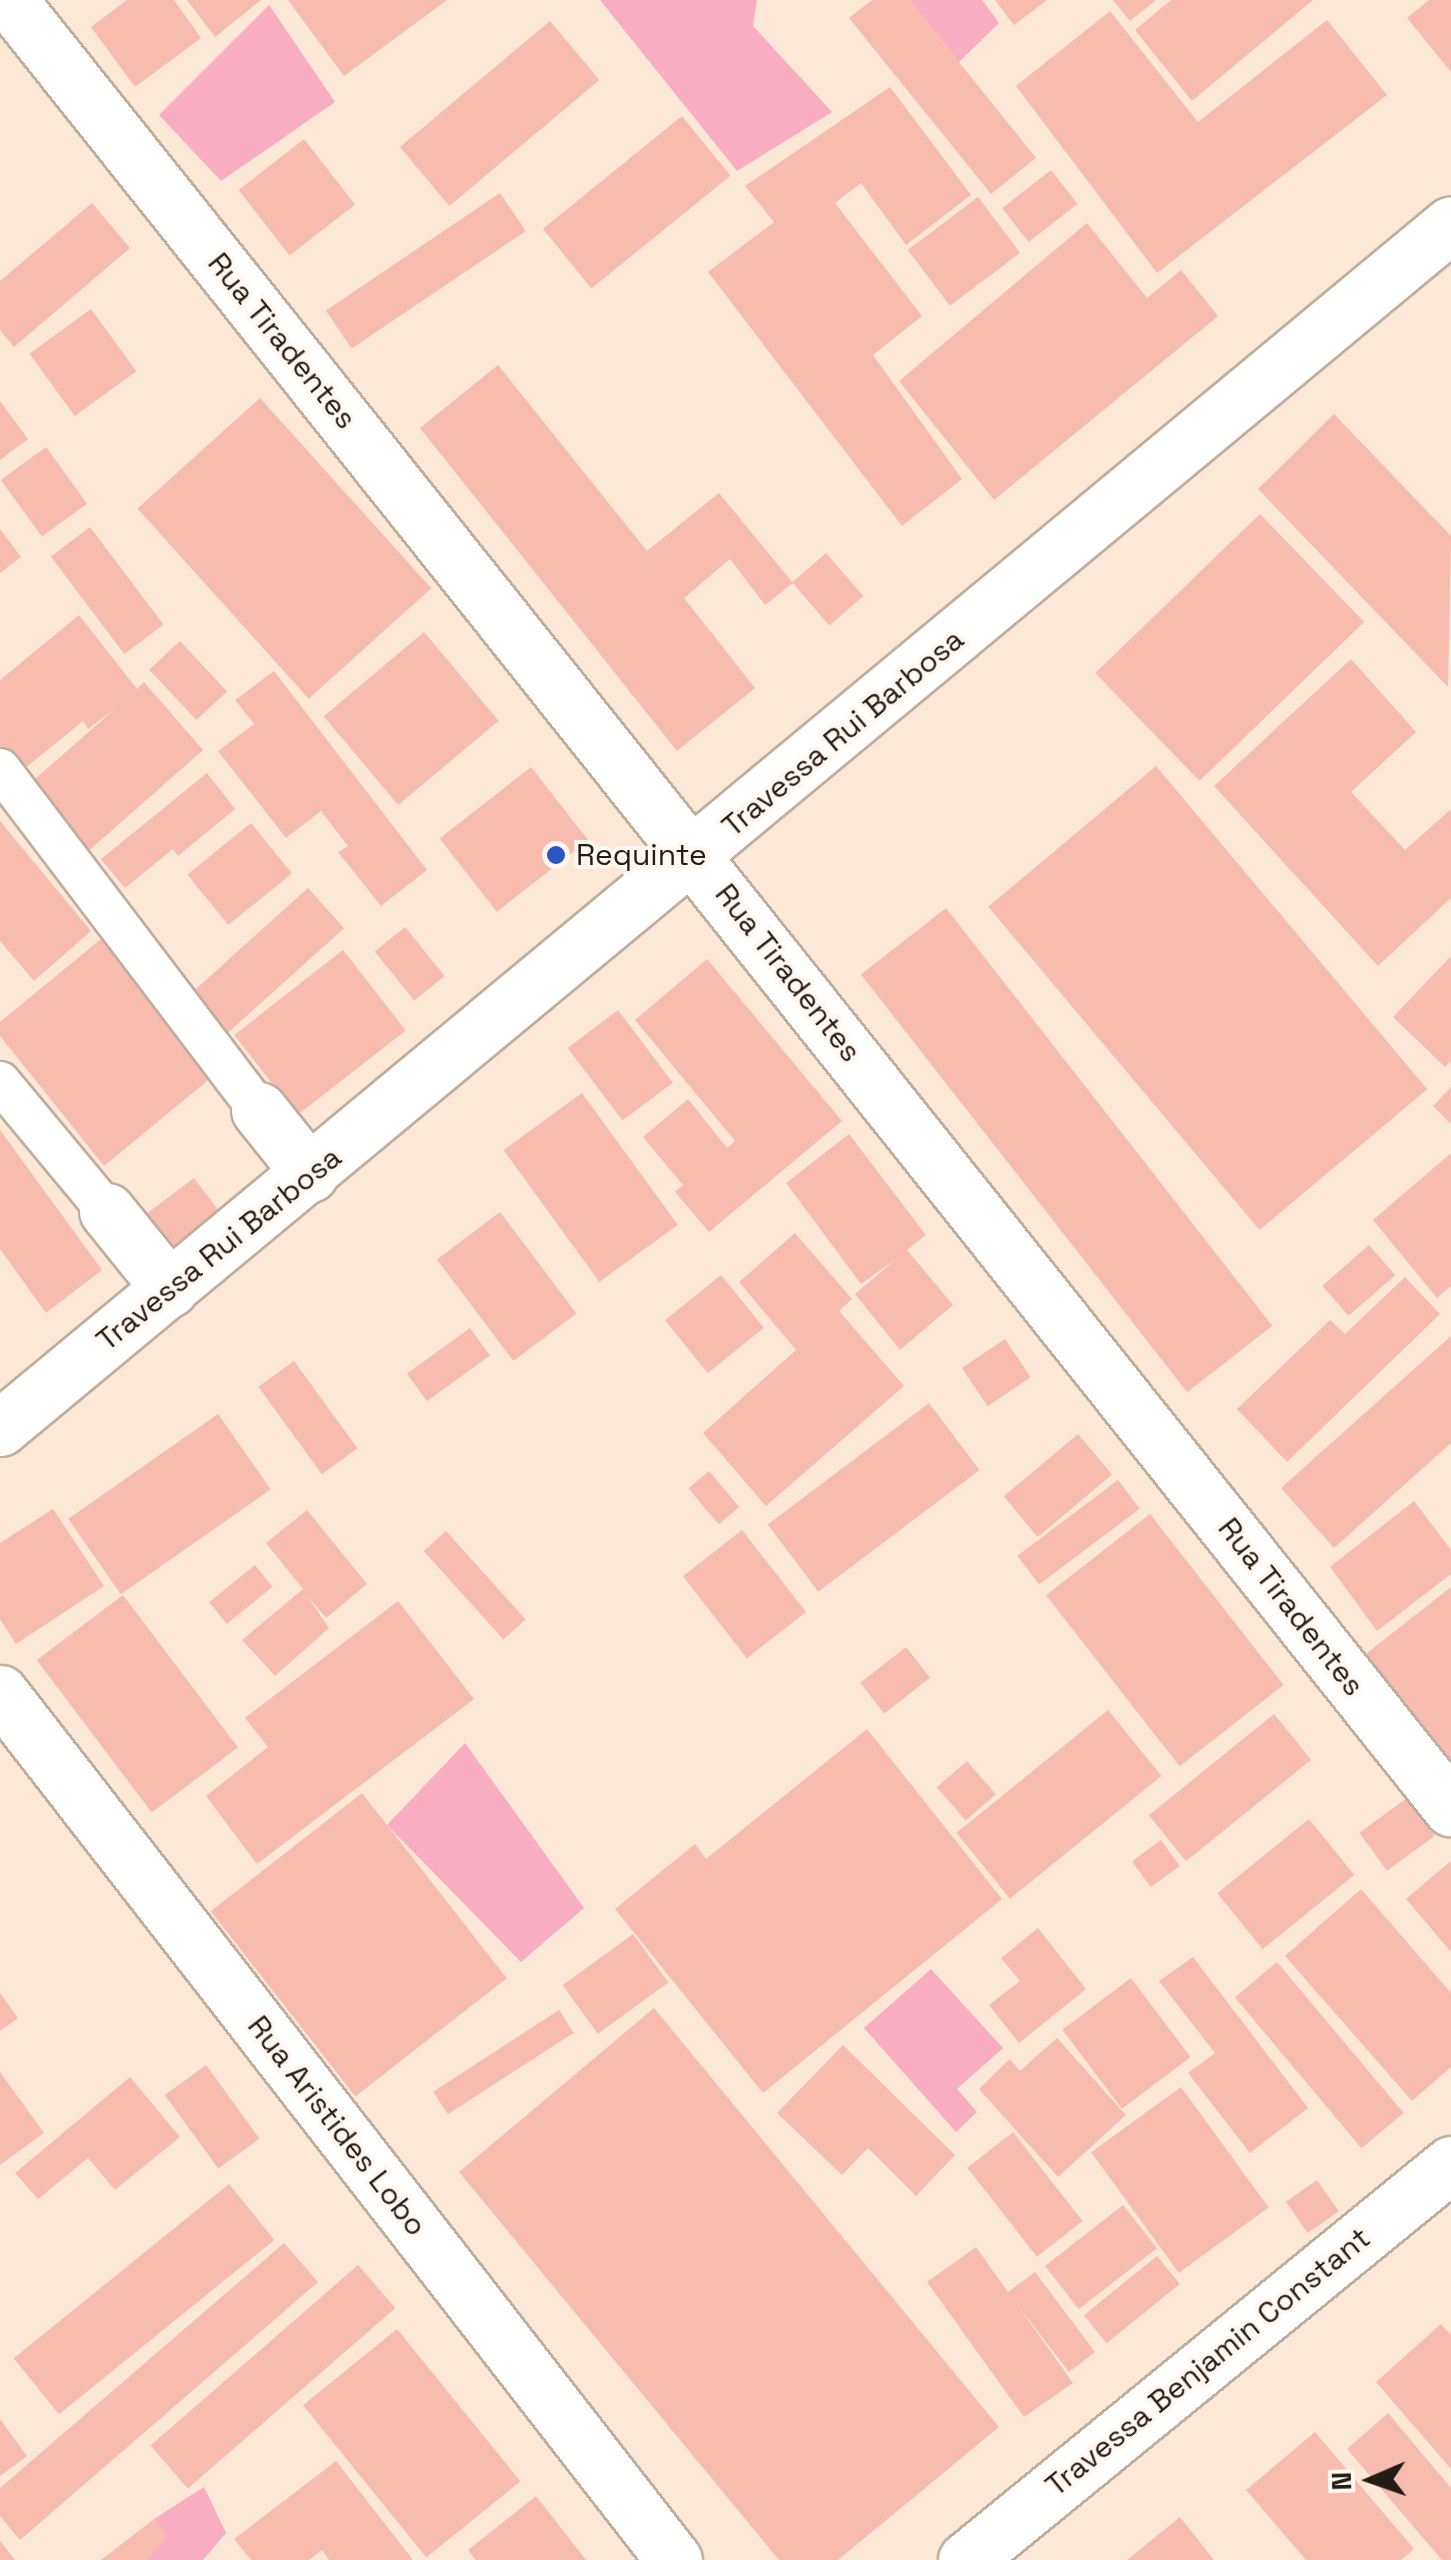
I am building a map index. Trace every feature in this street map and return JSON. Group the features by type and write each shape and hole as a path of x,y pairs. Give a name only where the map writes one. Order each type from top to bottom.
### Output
{"street":[{"name":"Rua Tiradentes","path":"8,0 696,857 1451,1808"},
{"name":"Travessa Rui Barbosa","path":"0,1428 696,857 1451,224"},
{"path":"259,1110 310,1174"},
{"path":"107,1211 170,1289"},
{"name":"Rua Aristides Lobo","path":"0,1693 674,2560"},
{"name":"Travessa Benjamin Constant","path":"966,2560 1451,2164"}],"lane":[{"path":"0,770 259,1110"},
{"path":"0,1082 107,1211"}],"shaded area":[{"path":"600,0 757,0 753,26 832,112 737,171"},
{"path":"909,0 982,0 999,23 959,62"},
{"path":"269,5 335,102 221,181 159,115"},
{"path":"465,1743 584,1908 521,1962 387,1825"},
{"path":"931,1969 1003,2048 957,2089 977,2112 956,2132 864,2028"},
{"path":"204,2487 226,2533 203,2560 145,2560 166,2538 154,2519"}],"building":[{"path":"127,0 174,0 201,38 135,87 91,27"},
{"path":"187,0 261,0 215,37"},
{"path":"288,0 447,0 344,76"},
{"path":"872,0 909,0 1036,158 991,194 849,18"},
{"path":"995,0 1047,0 1014,25"},
{"path":"1113,0 1156,0 1130,21"},
{"path":"1171,0 1313,0 1192,101 1135,30"},
{"path":"1429,0 1451,0 1451,72 1407,18"},
{"path":"1110,11 1198,122 1327,20 1387,95 1157,273 1016,86"},
{"path":"550,21 599,80 449,206 400,147"},
{"path":"890,87 971,195 906,245 861,183 835,203 922,316 873,355 962,479 902,526 708,272 774,222 745,186"},
{"path":"682,116 730,176 591,288 543,229"},
{"path":"304,139 355,204 290,256 239,190"},
{"path":"1051,170 1077,204 1029,242 1002,208"},
{"path":"500,193 526,231 352,349 326,310"},
{"path":"978,197 1020,253 950,306 908,250"},
{"path":"92,203 130,248 14,347 0,330 0,281"},
{"path":"1087,223 1147,298 1181,270 1218,316 994,500 899,381"},
{"path":"91,309 136,371 75,416 30,354"},
{"path":"498,365 647,551 719,493 793,583 765,605 730,559 684,598 755,688 677,751 420,428"},
{"path":"260,398 431,588 309,699 137,508"},
{"path":"0,401 28,439 0,460"},
{"path":"1334,414 1451,536 1448,687 1258,489"},
{"path":"46,447 87,504 42,537 1,480"},
{"path":"1260,514 1364,622 1199,781 1095,673"},
{"path":"90,527 163,624 124,654 51,556"},
{"path":"0,529 21,557 0,573"},
{"path":"826,553 863,596 829,626 792,583"},
{"path":"79,615 137,689 144,682 203,750 85,854 27,786 116,708 88,729 83,721 18,774 0,751 0,680"},
{"path":"424,632 499,721 398,805 324,716"},
{"path":"180,641 227,691 196,720 149,670"},
{"path":"1351,659 1416,732 1351,792 1405,850 1451,809 1451,898 1378,966 1214,786"},
{"path":"274,671 427,870 381,906 338,852 348,846 321,811 286,838 218,751 254,724 235,700"},
{"path":"1156,766 1427,1089 1259,1230 988,907"},
{"path":"531,767 588,840 497,912 440,838"},
{"path":"207,773 235,809 178,856 173,849 125,888 101,859"},
{"path":"0,821 91,931 34,981 0,941"},
{"path":"251,823 292,874 228,925 187,875"},
{"path":"308,888 344,928 224,1037 188,996"},
{"path":"946,908 1272,1326 1187,1392 861,974"},
{"path":"405,927 445,976 414,1001 375,952"},
{"path":"101,939 212,1077 104,1166 0,1036 0,1022"},
{"path":"343,950 406,1030 297,1115 234,1035"},
{"path":"1451,956 1451,1061 1445,1067 1393,1017"},
{"path":"707,959 842,1121 709,1232 675,1192 683,1185 643,1137 688,1099 727,1148 735,1141 635,1020"},
{"path":"618,1010 673,1083 622,1121 568,1048"},
{"path":"1451,1087 1451,1124 1433,1106"},
{"path":"582,1093 678,1225 599,1282 504,1150"},
{"path":"0,1130 102,1270 46,1313 0,1249"},
{"path":"849,1134 926,1235 907,1250 953,1305 900,1350 855,1294 896,1259 861,1284 786,1183"},
{"path":"1451,1153 1451,1286 1437,1298 1373,1220"},
{"path":"194,1178 228,1223 181,1258 147,1214"},
{"path":"500,1212 576,1313 513,1361 437,1260"},
{"path":"795,1233 852,1299 839,1311 904,1386 766,1506 703,1433 796,1350 739,1282"},
{"path":"1369,1245 1395,1275 1348,1316 1322,1286"},
{"path":"721,1275 764,1328 708,1373 665,1320"},
{"path":"1405,1277 1440,1314 1287,1462 1237,1409 1330,1320 1345,1334"},
{"path":"470,1328 490,1356 427,1401 407,1374"},
{"path":"1451,1336 1451,1443 1334,1548 1281,1488"},
{"path":"1005,1339 1031,1377 988,1406 962,1368"},
{"path":"294,1361 357,1448 322,1474 258,1387"},
{"path":"929,1403 980,1470 818,1592 768,1525"},
{"path":"218,1414 271,1489 121,1594 68,1519"},
{"path":"1078,1434 1112,1475 1038,1537 1004,1496"},
{"path":"709,1471 739,1507 719,1524 688,1488"},
{"path":"1118,1480 1140,1509 1039,1585 1017,1556"},
{"path":"1414,1501 1451,1550 1451,1574 1377,1631 1330,1567"},
{"path":"53,1509 104,1586 16,1644 0,1619 0,1543"},
{"path":"307,1510 367,1584 326,1618 308,1597 329,1628 275,1676 242,1640 303,1589 266,1543"},
{"path":"1150,1514 1284,1685 1180,1766 1046,1595"},
{"path":"742,1530 806,1612 747,1658 683,1576"},
{"path":"446,1531 526,1619 503,1640 424,1551"},
{"path":"255,1565 273,1587 227,1624 209,1602"},
{"path":"1451,1587 1451,1790 1353,1664"},
{"path":"123,1595 238,1748 152,1813 37,1660"},
{"path":"398,1601 474,1699 257,1864 206,1796 268,1747 245,1718"},
{"path":"906,1647 930,1678 884,1713 860,1683"},
{"path":"1108,1710 1161,1776 1010,1899 956,1833"},
{"path":"1274,1714 1311,1760 1186,1861 1149,1815"},
{"path":"867,1729 1002,1899 763,2093 615,1909 695,1844 706,1859"},
{"path":"967,1761 996,1794 966,1820 937,1787"},
{"path":"362,1793 507,1978 355,2096 211,1911"},
{"path":"1407,1798 1435,1836 1387,1871 1359,1833"},
{"path":"1309,1819 1354,1875 1263,1949 1217,1893"},
{"path":"1161,1840 1180,1866 1151,1887 1132,1861"},
{"path":"1451,1861 1451,1952 1406,1899"},
{"path":"1361,1889 1451,1993 1451,2067 1412,2101 1285,1956"},
{"path":"1038,1928 1086,1989 1019,2043 989,2005 1020,1981 1001,1958"},
{"path":"633,1934 668,1983 598,2034 563,1985"},
{"path":"1193,1957 1308,2108 1250,2153 1188,2073 1215,2053 1159,1981"},
{"path":"1277,1962 1404,2113 1361,2148 1235,1997"},
{"path":"1131,1978 1191,2057 1122,2109 1062,2030"},
{"path":"0,1993 18,2018 0,2031"},
{"path":"654,2008 999,2427 838,2560 779,2560 459,2172"},
{"path":"559,2010 574,2033 448,2114 433,2092"},
{"path":"1057,2038 1126,2115 1058,2177 979,2089 1010,2059 1020,2071"},
{"path":"843,2045 955,2155 916,2196 868,2148 842,2175 777,2113"},
{"path":"206,2065 259,2139 218,2169 165,2095"},
{"path":"0,2072 44,2133 0,2165"},
{"path":"130,2077 180,2137 115,2190 88,2158 38,2199 15,2173"},
{"path":"1181,2087 1269,2208 1179,2273 1091,2152"},
{"path":"1013,2132 1083,2221 1037,2257 967,2168"},
{"path":"1317,2180 1339,2211 1308,2233 1286,2202"},
{"path":"229,2184 274,2240 59,2414 14,2358"},
{"path":"1123,2205 1157,2248 1079,2309 1045,2266"},
{"path":"284,2243 318,2282 20,2540 0,2516 0,2488"},
{"path":"976,2247 1008,2292 1035,2272 1095,2352 1069,2372 1016,2303 1073,2383 1024,2417 927,2282"},
{"path":"1157,2256 1180,2284 1107,2343 1084,2315"},
{"path":"358,2265 395,2308 188,2488 150,2445"},
{"path":"1441,2324 1451,2335 1451,2469 1376,2382"},
{"path":"397,2329 520,2481 426,2557 303,2405"},
{"path":"1388,2413 1451,2488 1451,2560 1442,2560 1347,2449"},
{"path":"0,2419 27,2456 0,2476"},
{"path":"1315,2432 1414,2549 1401,2560 1306,2560 1246,2490"},
{"path":"336,2461 413,2560 329,2560 322,2550 309,2560 251,2560 234,2539"},
{"path":"536,2496 586,2560 476,2560 468,2550"},
{"path":"1180,2517 1214,2560 1127,2560"},
{"path":"154,2519 167,2538 145,2560 101,2560"},
{"path":"0,2541 15,2560 0,2560"}],"place":[{"name":"Requinte","path":"556,855"}]}
